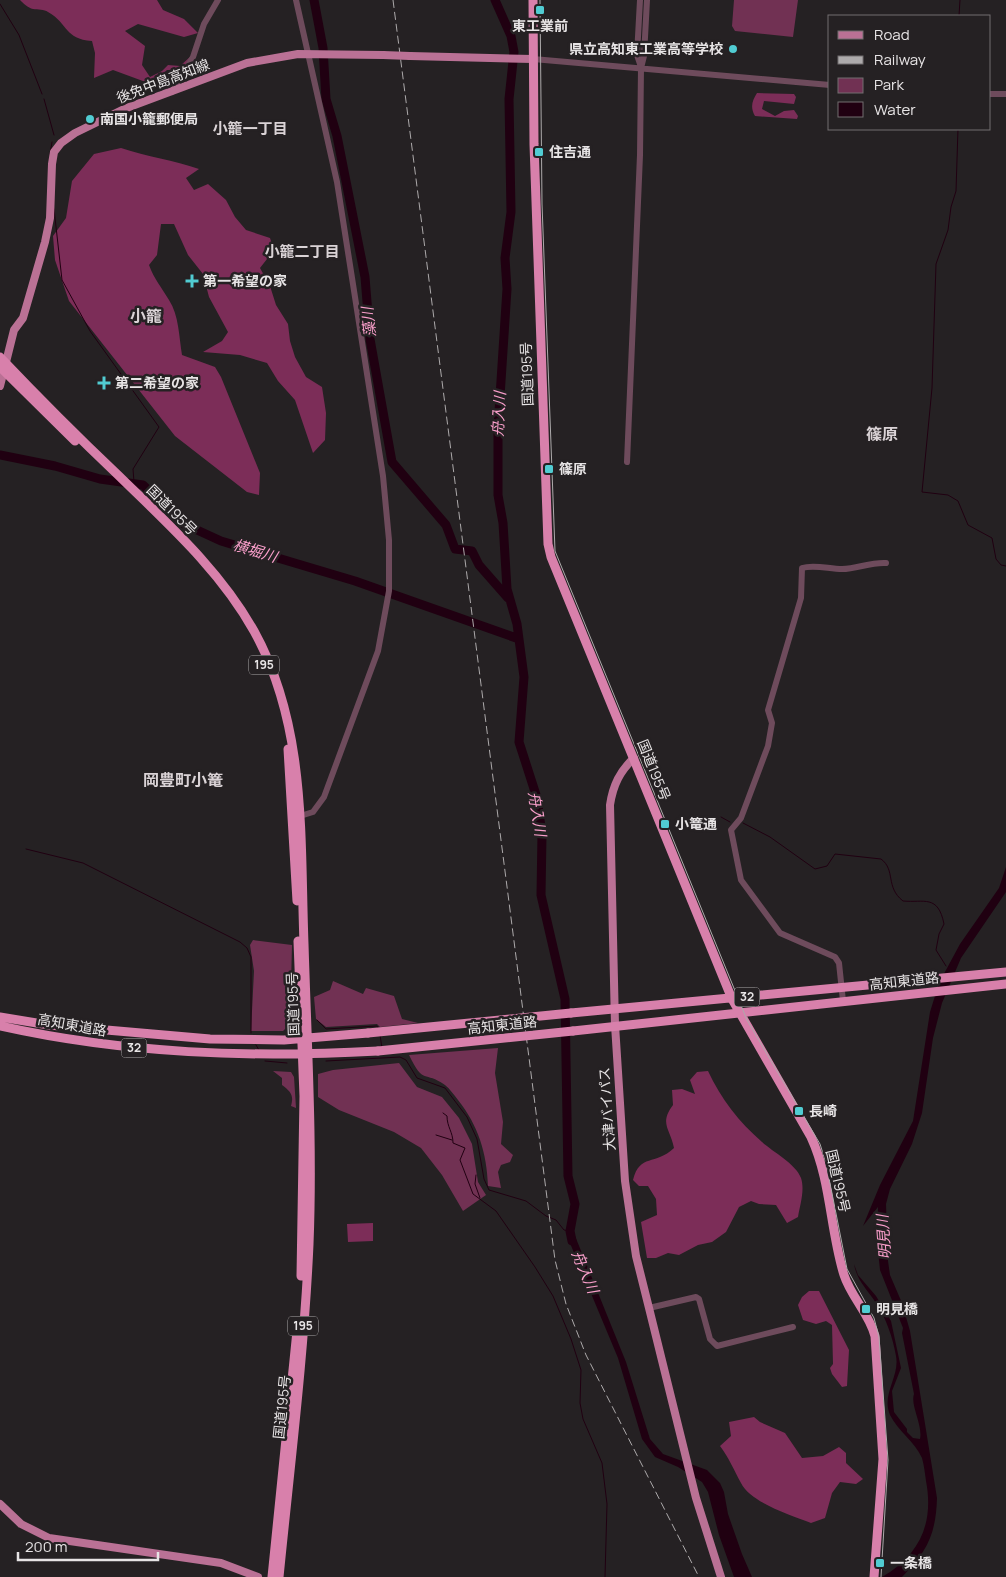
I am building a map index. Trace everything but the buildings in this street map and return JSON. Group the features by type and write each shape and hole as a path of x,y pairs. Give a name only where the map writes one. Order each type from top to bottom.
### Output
{"highway":[{"name":"国道195号","path":"533,0 534,154 548,544 551,557 732,999 814,1142 821,1160 845,1278 870,1320 875,1336 883,1459 874,1577"},
{"name":"国道195号","path":"2,364 129,490 211,578 237,614 253,641 273,688 288,747 297,817 304,1020 311,1128 309,1247 279,1577"},
{"name":"高知東道路","path":"0,1017 49,1024 173,1036 284,1040 1006,972"},
{"name":"高知東道路","path":"0,1026 119,1046 192,1053 284,1056 378,1051 1006,984"},
{"name":"国道195号","path":"272,1577 299,1306 306,1055"}],"main road":[{"name":"後免中島高知線","path":"0,386 2,364 14,330 23,318 45,242 50,218 54,152 67,138 96,122 247,63 265,59 324,54 533,59"},
{"name":"大津バイパス","path":"634,758 623,768 617,779 610,805 614,1026 624,1178 636,1256 696,1498 721,1577"},
{"path":"0,1504 21,1524 50,1538 221,1563 258,1577"}],"street":[{"path":"172,92 192,57 204,24 218,0"},
{"path":"296,0 337,182 380,457 389,540 389,593 375,660 324,797 313,812 297,817"},
{"path":"640,0 637,56 641,68"},
{"path":"627,462 640,155 641,68 644,56 647,0"},
{"path":"533,59 828,85"},
{"path":"991,94 1006,94"},
{"path":"843,1001 839,963 835,957 780,933 752,897 741,880 732,830 741,818 768,746 772,723 768,710 801,598 802,568 808,566 841,569 873,563 886,563"},
{"path":"649,1308 696,1297 699,1300 710,1339 717,1346 793,1327"}],"green space":[{"path":"734,0 798,0 793,37 735,31 732,26"},
{"path":"253,940 292,945 290,1024 283,1031 251,1031 254,971 250,945"},
{"path":"333,981 363,994 366,988 394,996 402,1019 418,1023 380,1027 377,1024 326,1027 316,1019 314,997 330,990"},
{"path":"498,1048 495,1073 503,1122 501,1144 513,1155 510,1162 501,1165 498,1172 501,1188 488,1186 486,1162 480,1140 465,1110 445,1085 421,1074 409,1055"},
{"path":"399,1063 417,1087 442,1097 459,1118 472,1144 478,1182 486,1195 463,1211 442,1175 421,1148 394,1132 339,1110 318,1097 318,1074 333,1070"},
{"path":"273,1071 291,1072 294,1077 296,1108 291,1106 292,1096 282,1085 282,1078"}],"shaded area":[{"path":"20,0 157,0 163,10 184,19 198,33 184,37 138,24 125,31 145,46 142,65 150,77 162,71 168,65 180,66 191,56 182,70 167,70 151,84 113,70 94,78 95,53 92,41 76,37 48,12 31,8"},
{"path":"757,93 794,94 796,97 794,104 764,101 762,109 775,116 784,111 794,110 798,116 797,119 755,116 752,104"},
{"path":"121,148 199,169 186,178 194,190 208,184 226,200 235,217 246,230 270,238 274,250 260,268 270,286 276,305 288,324 290,341 295,357 306,377 322,387 326,413 325,440 313,453 295,400 278,381 267,363 240,355 203,352 222,341 228,332 209,297 203,274 188,255 174,224 161,224 157,255 149,265 175,312 182,355 215,367 221,377 260,473 259,495 247,492 175,436 69,301 55,260 53,236 66,218 72,181 94,154"},
{"path":"708,1071 738,1118 798,1173 801,1178 802,1198 798,1217 787,1223 776,1205 759,1204 751,1201 739,1207 726,1232 712,1242 698,1245 679,1255 668,1253 656,1258 647,1258 641,1222 657,1215 656,1199 648,1186 639,1186 633,1180 640,1166 661,1157 674,1148 666,1122 673,1105 672,1090 682,1089 695,1094 690,1080 697,1072"},
{"path":"373,1223 373,1241 348,1242 347,1224"},
{"path":"809,1291 819,1291 849,1350 847,1386 842,1387 832,1374 830,1368 833,1364 832,1325 826,1321 816,1324 803,1320 798,1305 802,1297"},
{"path":"754,1417 760,1422 785,1433 802,1458 823,1456 839,1447 846,1453 846,1463 863,1479 856,1484 840,1482 832,1493 825,1518 811,1523 753,1497 741,1483 720,1446 731,1436 729,1422"}],"water":[{"name":"明見川","path":"1006,867 1006,892 961,958 942,1003 933,1038 922,1113 912,1144 890,1189 886,1204 890,1275 902,1303 910,1331 937,1498 935,1522 924,1551 902,1577 882,1577 906,1559 915,1548 926,1524 928,1496 922,1458 893,1421 888,1407 889,1393 897,1364 891,1335 880,1309 860,1280 855,1270 854,1264 858,1275 876,1296 891,1321 901,1368 892,1391 894,1412 907,1429 907,1432 913,1438 920,1439 920,1428 902,1333 903,1328 880,1270 877,1241 878,1207 863,1226 880,1185 913,1121 930,1012 939,983 960,944 999,888"},
{"path":"573,1231 626,1362 650,1439 663,1454 707,1470 720,1483 724,1492 728,1514 752,1577 734,1577 719,1535 708,1492 702,1482 678,1467 655,1457 642,1439 618,1358 567,1236 568,1232"}],"waterway":[{"name":"藻川","path":"314,0 323,48 326,99 337,136 365,277 370,339 392,462 446,525 455,549 472,551 479,565 508,598"},
{"name":"舟入川","path":"495,0 511,36 514,52 509,99 511,212 505,258 507,289 498,427 498,495 503,523 507,589 517,624 524,677 519,742 537,798 542,834 541,895 565,999 568,1176 575,1204 570,1231 572,1241"},
{"path":"959,15 960,0"},
{"path":"0,4 19,35 42,94"},
{"path":"44,99 54,135"},
{"path":"958,130 956,191 951,207 948,230 936,264 932,388 922,492 948,495 958,501 968,525 992,538 996,559 1001,565 1006,566"},
{"path":"50,154 52,142"},
{"path":"54,209 62,280 90,331 159,427 133,469 134,482"},
{"name":"横堀川","path":"0,455 55,466 100,479 143,485 184,524 221,541 355,581 519,639"},
{"path":"721,817 730,822"},
{"path":"743,823 770,837 815,869 827,866 835,854 881,859 886,863 894,890 903,901 924,901 934,904 938,908 944,924 939,934 936,950 946,966"},
{"path":"26,849 83,863 240,942 247,948 251,957 251,1033"},
{"path":"317,1020 326,1029 377,1026 378,1028"},
{"path":"380,1035 382,1048"},
{"path":"256,1045 259,1050"},
{"path":"326,1061 400,1057 406,1060 417,1078 445,1088 467,1117 477,1139 484,1179 489,1190 526,1201 546,1216 556,1220 564,1230 570,1231"},
{"path":"265,1061 287,1063"},
{"path":"443,1113 447,1116 453,1143 465,1148 460,1160 473,1194 496,1211 535,1267 553,1296 571,1339 581,1370 580,1403 583,1419 602,1463 607,1504 605,1577"},
{"path":"436,1135 452,1140"},
{"path":"476,1175 475,1184 480,1198"}],"tram line":[{"path":"540,0 542,204 555,551 747,1020 820,1144 826,1163 847,1269 874,1318 879,1337 888,1460 881,1577"}],"railway":[{"path":"393,0 555,1260 566,1304 586,1355 699,1577"}],"place":[{"name":"東工業前","path":"540,10"},
{"name":"県立高知東工業高等学校","path":"733,49"},
{"name":"南国小籠郵便局","path":"90,119"},
{"name":"住吉通","path":"539,152"},
{"name":"第一希望の家","path":"192,281"},
{"name":"第二希望の家","path":"104,383"},
{"name":"篠原","path":"549,469"},
{"name":"小篭通","path":"665,824"},
{"name":"長崎","path":"799,1111"},
{"name":"明見橋","path":"866,1309"},
{"name":"一条橋","path":"880,1563"}],"district":[{"name":"小籠一丁目","path":"250,129"},
{"name":"小籠二丁目","path":"302,252"},
{"name":"小籠","path":"146,316"},
{"name":"篠原","path":"882,434"},
{"name":"岡豊町小篭","path":"183,780"}]}
